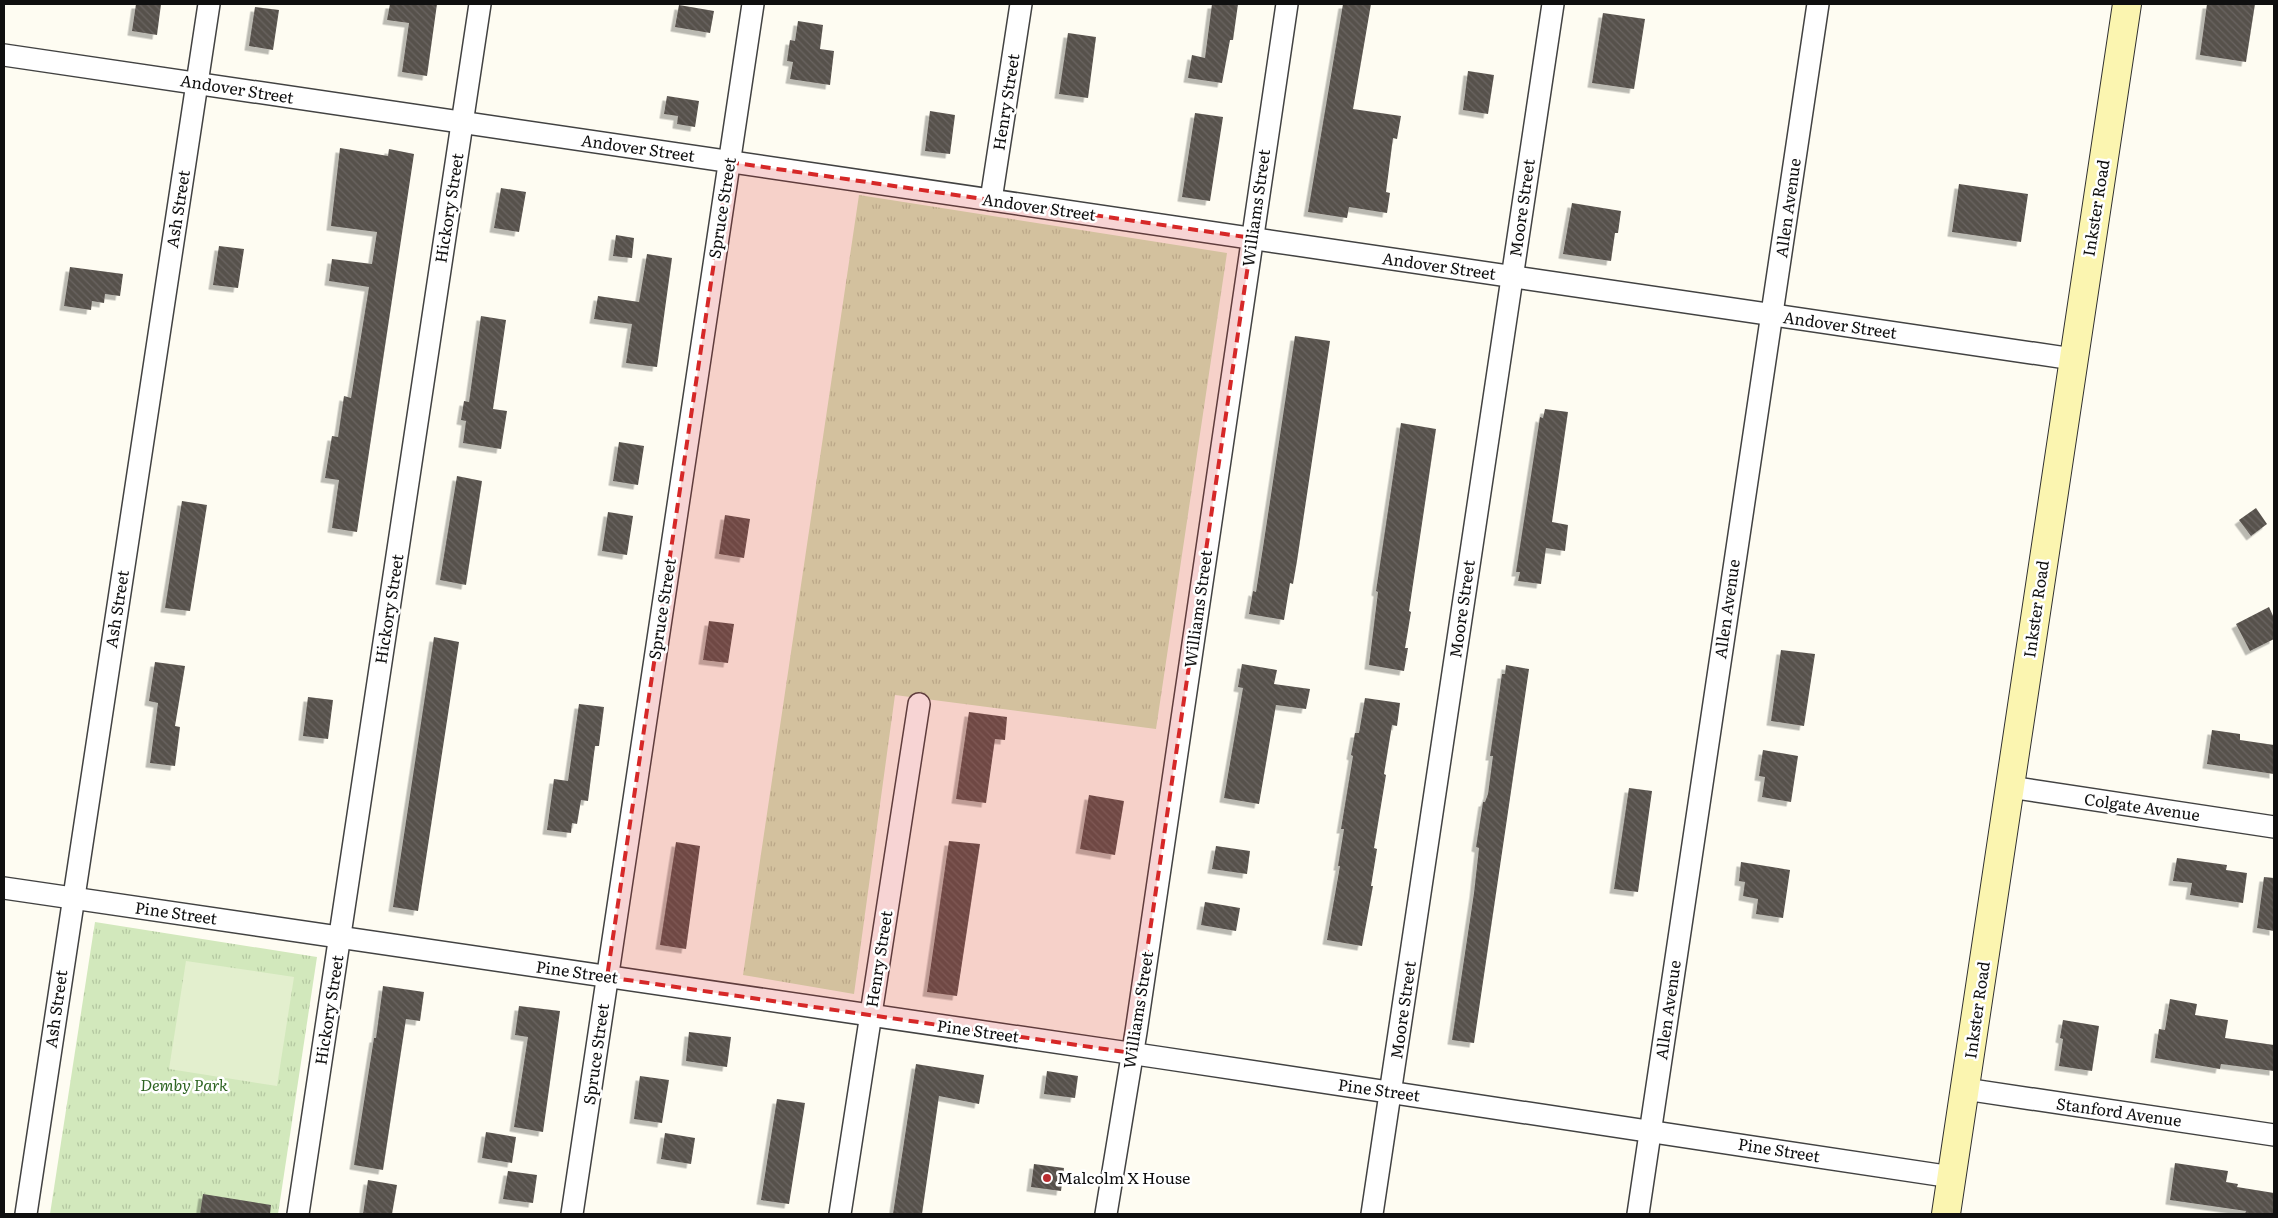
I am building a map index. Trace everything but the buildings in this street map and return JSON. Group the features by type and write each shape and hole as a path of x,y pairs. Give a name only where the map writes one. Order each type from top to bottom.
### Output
{"main road":[{"name":"Inkster Road","path":"1946,1214 2127,4"}],"street":[{"name":"Ash Street","path":"26,1214 209,4"},
{"name":"Hickory Street","path":"298,1214 480,4"},
{"name":"Spruce Street","path":"572,1214 753,4"},
{"name":"Henry Street","path":"991,200 1021,4"},
{"name":"Williams Street","path":"1106,1214 1132,1053 1287,4"},
{"name":"Moore Street","path":"1372,1214 1552,4"},
{"name":"Allen Avenue","path":"1638,1214 1818,4"},
{"name":"Andover Street","path":"4,54 2074,359"},
{"name":"Henry Street","path":"840,1214 919,704"},
{"name":"Colgate Avenue","path":"2010,787 2274,826"},
{"name":"Pine Street","path":"4,888 1132,1053 1952,1177"},
{"name":"Stanford Avenue","path":"1965,1090 2274,1135"}],"highlighted area":[{"path":"729,162 1252,238 1132,1053 607,977"}],"green space":[{"path":"859,195 1227,253 1156,729 895,695 854,994 743,975"},
{"name":"Demby Park","path":"95,922 317,957 278,1214 50,1214"},
{"path":"186,961 294,977 277,1086 169,1069"}],"place":[{"name":"Malcolm X House","path":"1047,1178"}]}
